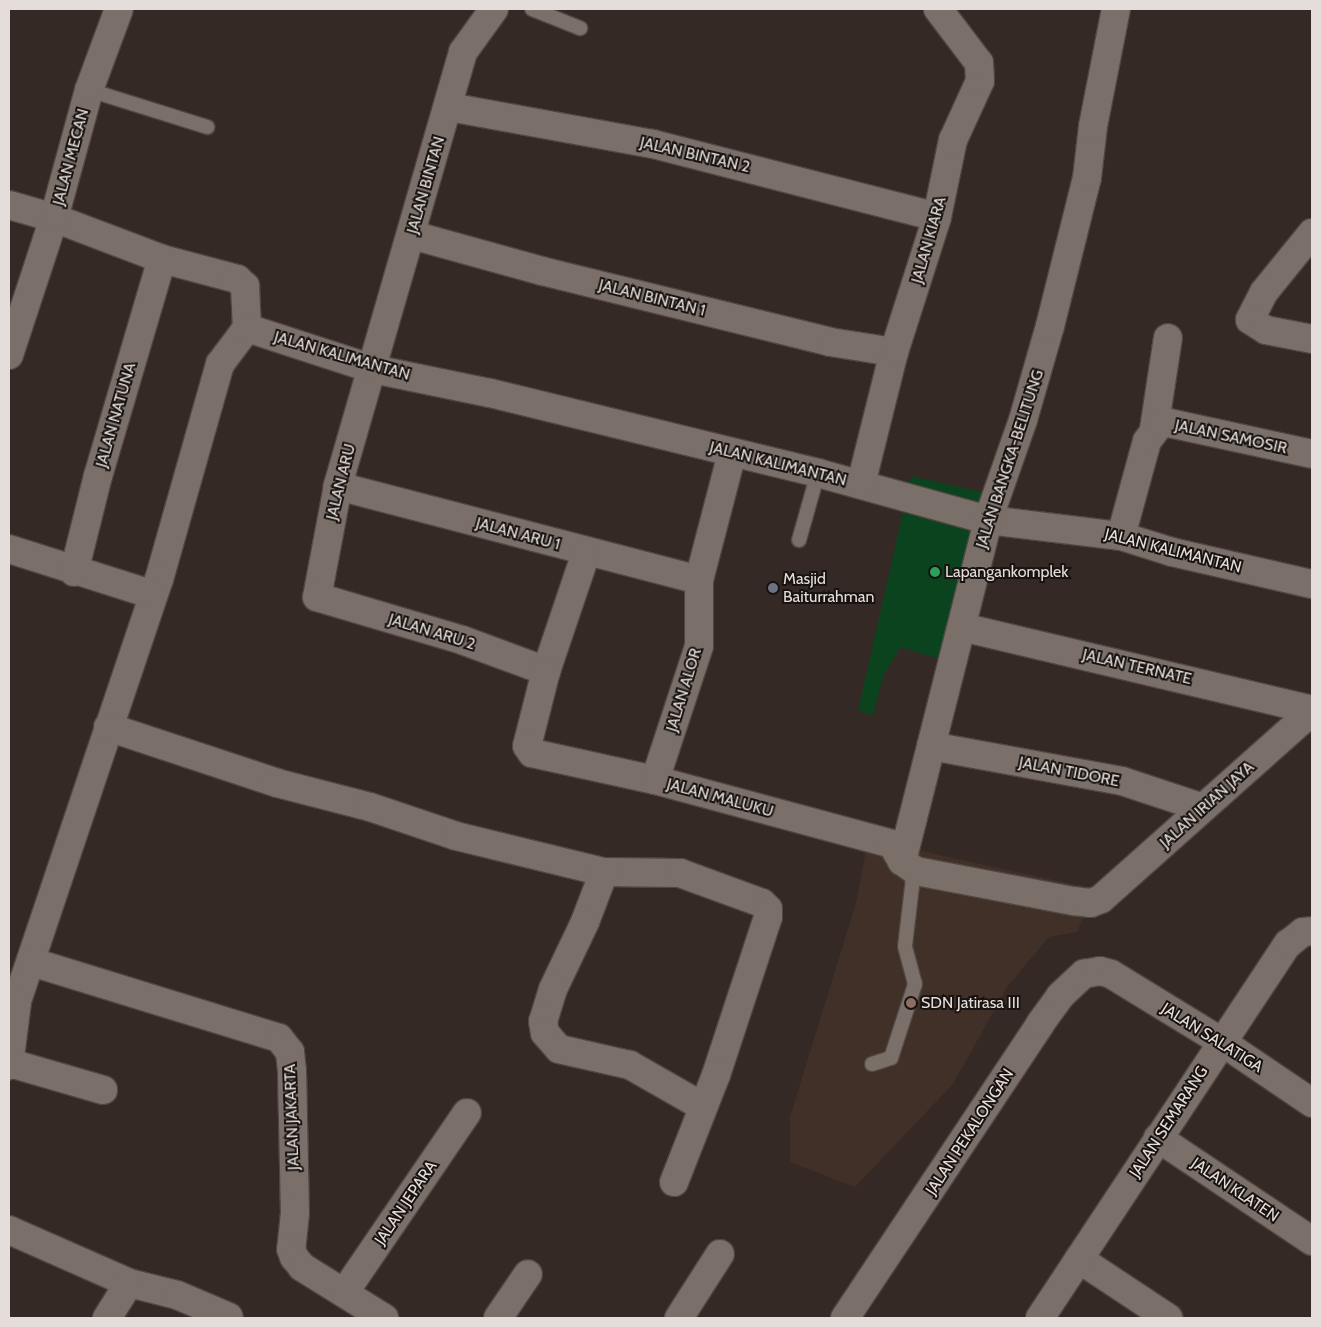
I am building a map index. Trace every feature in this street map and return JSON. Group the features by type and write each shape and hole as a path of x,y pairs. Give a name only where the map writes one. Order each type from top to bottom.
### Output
{"street":[{"name":"JALAN MECAN","path":"9,355 54,218 89,90 119,9"},
{"name":"JALAN BINTAN","path":"373,369 450,107 463,52 498,9"},
{"name":"JALAN KIARA","path":"860,484 894,352 937,218 954,140 980,81 979,63 938,9"},
{"name":"JALAN BANGKA-BELITUNG","path":"902,861 988,520 1024,420 1050,326 1087,178 1094,126 1116,9"},
{"name":"JALAN BINTAN 2","path":"450,107 653,144 937,218"},
{"path":"9,205 54,218 162,259 226,276 245,286 248,328 220,364 186,487 152,594 32,962 13,1001 9,1064 102,1090"},
{"path":"1312,233 1264,292 1252,310 1250,320 1254,325 1312,339"},
{"name":"JALAN BINTAN 1","path":"412,234 542,271 821,340 894,352"},
{"name":"JALAN NATUNA","path":"74,572 98,476 162,259"},
{"name":"JALAN KALIMANTAN","path":"248,328 373,369 490,393 818,473 988,520 1121,536 1172,552 1312,584"},
{"path":"1154,429 1168,338"},
{"name":"JALAN ARU","path":"317,597 338,486 373,369"},
{"name":"JALAN SAMOSIR","path":"1121,536 1141,459 1154,429 1169,423 1312,454"},
{"name":"JALAN ALOR","path":"656,780 699,646 698,580 732,452"},
{"name":"JALAN ARU 1","path":"338,486 698,580"},
{"path":"9,549 74,572 152,594"},
{"name":"JALAN MALUKU","path":"586,552 546,671 527,746 532,753 656,780 892,844 902,861 916,871 1083,902 1101,899"},
{"name":"JALAN ARU 2","path":"317,597 462,640 546,671"},
{"name":"JALAN TERNATE","path":"962,627 1312,710"},
{"name":"JALAN IRIAN JAYA","path":"1101,899 1312,710"},
{"path":"108,727 277,783 370,807 456,836 604,872 680,873 762,903 768,909 768,917 734,1022 674,1182"},
{"name":"JALAN TIDORE","path":"932,746 1122,781 1203,808"},
{"path":"604,872 585,922 553,988 543,1021 545,1033 559,1049 630,1065 702,1106"},
{"name":"JALAN SEMARANG","path":"1040,1318 1288,944 1308,931"},
{"name":"JALAN JAKARTA","path":"32,962 279,1038 290,1052 292,1072 295,1213 291,1249 302,1267 384,1318"},
{"name":"JALAN PEKALONGAN","path":"845,1318 1060,996 1084,974 1100,971 1110,974"},
{"name":"JALAN SALATIGA","path":"1110,974 1222,1042 1312,1103"},
{"name":"JALAN JEPARA","path":"344,1293 467,1113"},
{"name":"JALAN KLATEN","path":"1158,1138 1312,1241"},
{"path":"9,1230 129,1283 177,1295 229,1317"},
{"path":"679,1318 720,1254"},
{"path":"1079,1259 1168,1318"},
{"path":"498,1318 528,1274"},
{"path":"107,1318 129,1283"}],"lane":[{"path":"532,9 580,28"},
{"path":"89,90 207,127"},
{"path":"799,540 818,473"},
{"path":"872,1064 891,1058 915,984 905,946 913,878 902,861"}],"shaded area":[{"name":"SDN Jatirasa III","path":"869,834 917,850 1095,889 1077,932 1049,937 1007,987 953,1084 855,1187 790,1162 790,1117 856,903"}],"green space":[{"name":"Lapangankomplek","path":"911,476 1000,496 957,665 901,647 883,676 873,715 858,711"}],"place":[{"name":"Lapangankomplek","path":"935,572"},
{"name":"Masjid Baiturrahman","path":"773,588"},
{"name":"SDN Jatirasa III","path":"911,1003"}]}
